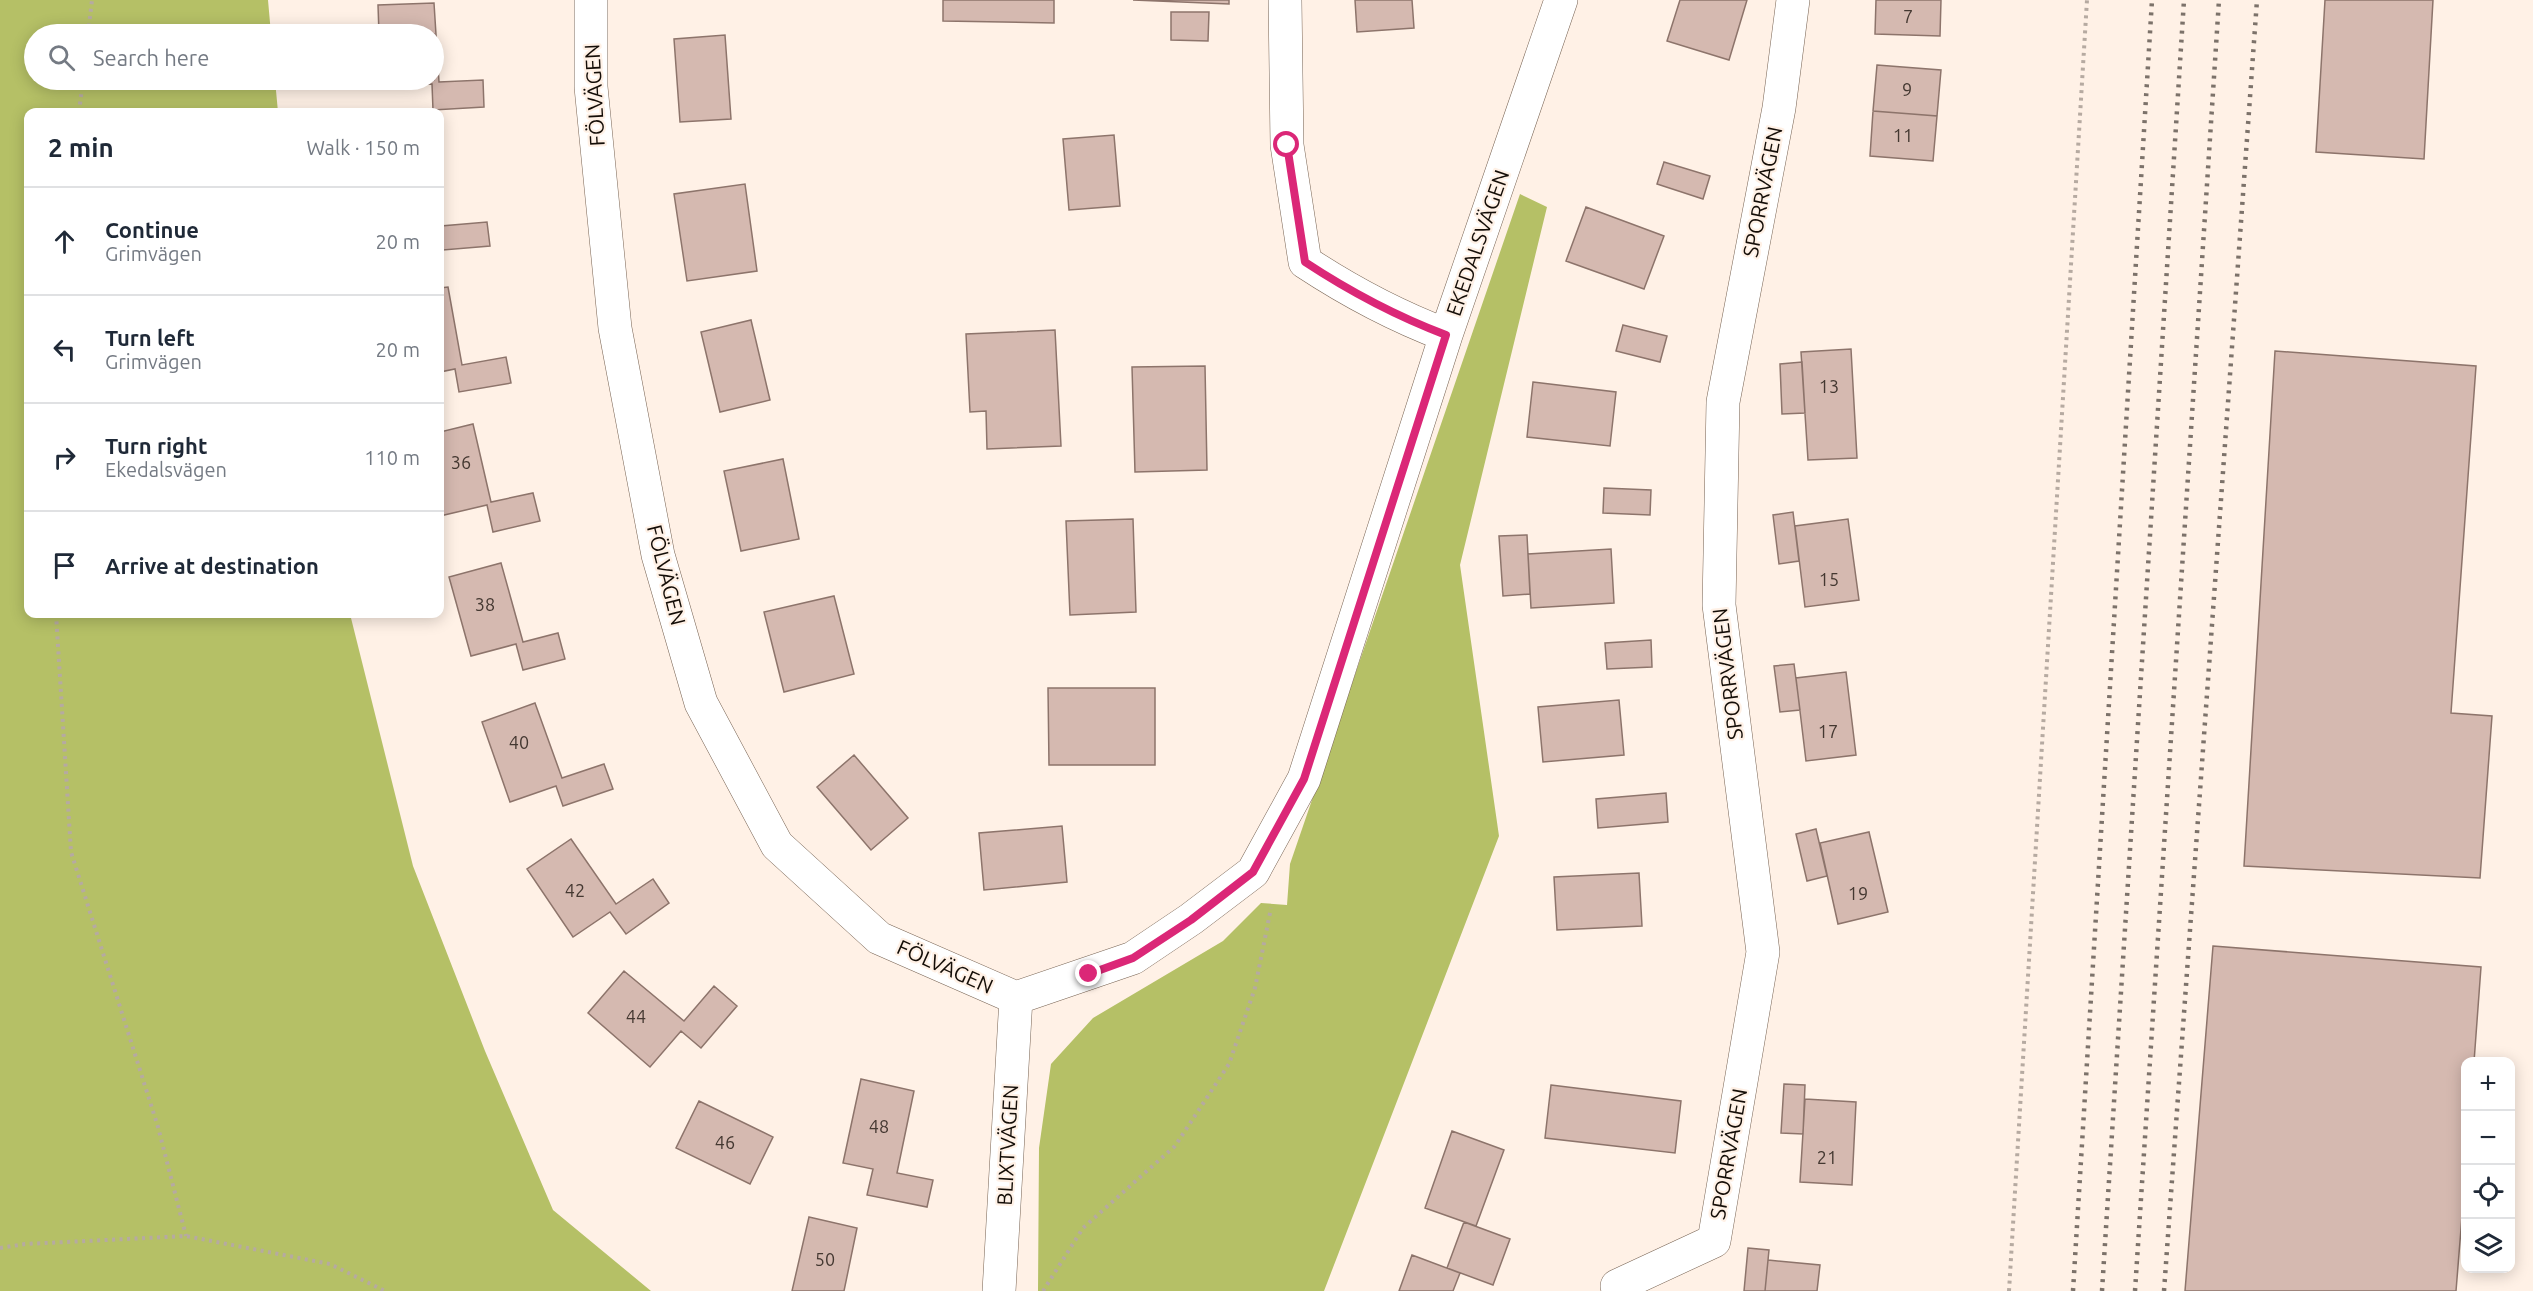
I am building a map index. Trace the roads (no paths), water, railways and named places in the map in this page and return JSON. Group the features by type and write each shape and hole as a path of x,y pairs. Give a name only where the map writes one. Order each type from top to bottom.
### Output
{"street":[{"name":"FÖLVÄGEN","path":"591,0 591,87 615,328 658,555 701,703 777,845 879,938 1016,998"},
{"path":"1285,0 1287,145 1305,262 1337,284 1417,324 1446,335"},
{"name":"EKEDALSVÄGEN","path":"1016,998 1133,958 1191,920 1253,872 1304,779 1446,335 1561,0"},
{"name":"SPORRVÄGEN","path":"1617,1286 1714,1241 1763,952 1719,605 1723,402 1779,108 1793,0"},
{"name":"BLIXTVÄGEN","path":"999,1291 1016,998"}],"railway":[{"path":"2073,1291 2152,0"},
{"path":"2102,1291 2184,0"},
{"path":"2135,1291 2219,0"},
{"path":"2164,1291 2257,0"}]}
